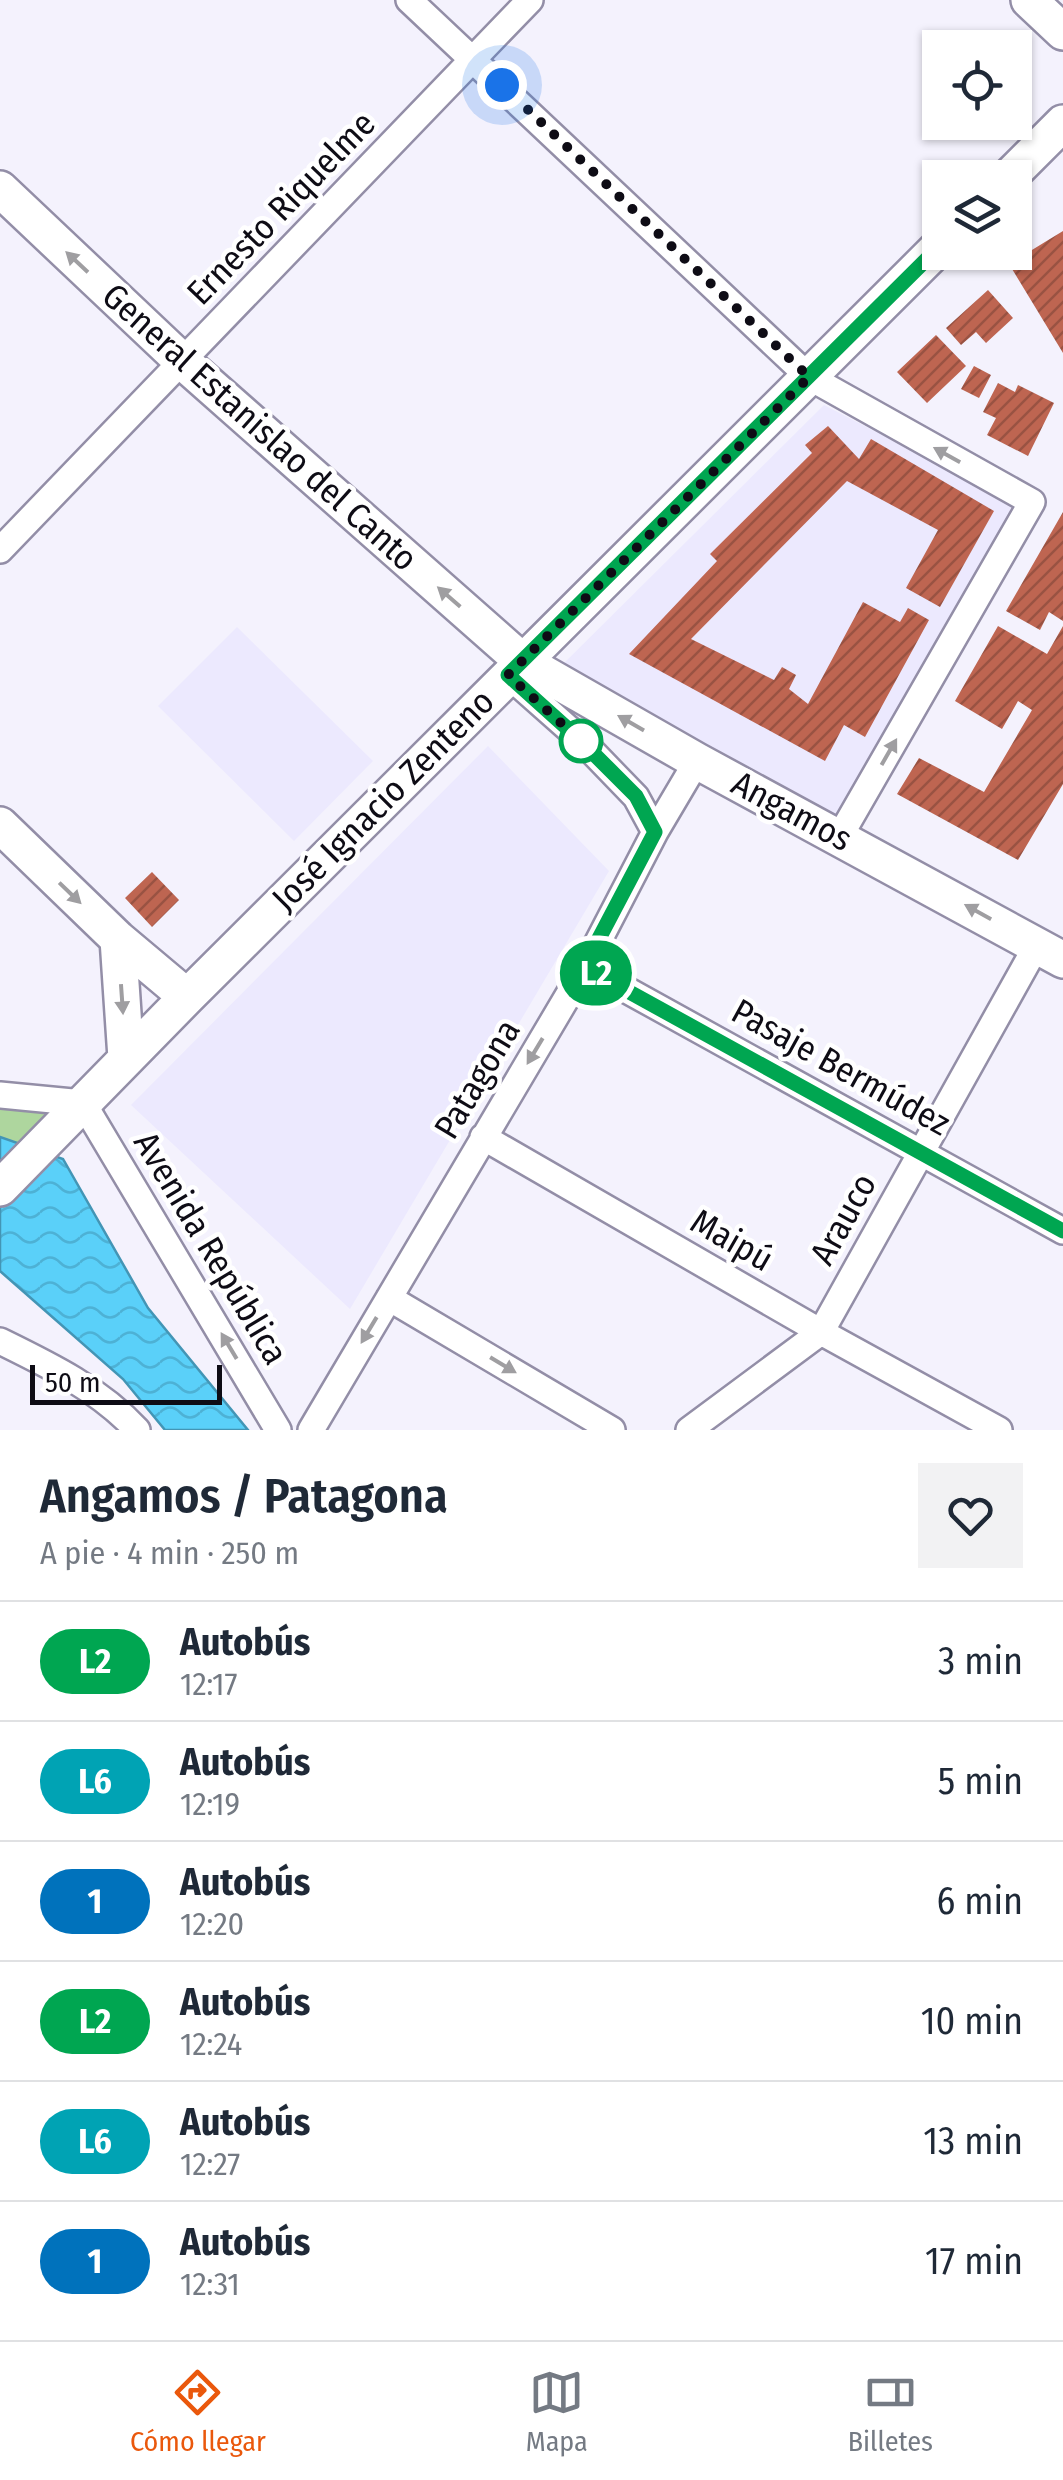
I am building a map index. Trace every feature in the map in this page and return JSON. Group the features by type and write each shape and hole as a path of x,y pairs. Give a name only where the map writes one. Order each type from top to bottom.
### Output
{"street":[{"path":"409,0 809,377 1032,502 840,836"},
{"name":"Ernesto Riquelme","path":"0,550 530,0"},
{"path":"1029,0 1063,32"},
{"path":"1026,160 1063,122"},
{"name":"General Estanislao del Canto","path":"0,189 515,668"},
{"name":"José Ignacio Zenteno","path":"0,1188 922,264"},
{"path":"515,668 636,796 655,832"},
{"name":"Angamos","path":"515,668 840,836 1050,952"},
{"name":"Patagona","path":"311,1430 584,967 697,761"},
{"path":"0,825 118,939 187,997"},
{"path":"118,939 126,1058"},
{"name":"Arauco","path":"688,1430 821,1332 921,1151 1050,952"},
{"name":"Pasaje Bermúdez","path":"584,967 1063,1231"},
{"path":"0,1095 72,1114"},
{"name":"Avenida República","path":"72,1114 278,1430"},
{"name":"Maipú","path":"484,1137 821,1332 1000,1430"},
{"path":"388,1298 612,1430"},
{"path":"0,1340 73,1378 137,1430"}],"shaded area":[{"path":"824,405 1020,506 839,822 556,671"},
{"path":"237,627 373,761 294,841 158,706"},
{"path":"488,746 609,871 350,1309 131,1105"}],"green space":[{"path":"0,1107 51,1114 18,1143 0,1137"}],"water":[{"path":"0,1137 63,1159 148,1308 248,1430 165,1430 123,1379 0,1271"}],"building":[{"path":"1063,231 1063,353 1013,270 1032,270 1032,250"},
{"path":"988,290 1013,318 986,343 976,332 961,345 946,328"},
{"path":"936,335 966,366 927,403 897,372"},
{"path":"974,366 991,375 979,398 961,389"},
{"path":"998,383 1015,392 1018,385 1054,403 1028,456 987,435 996,418 983,412"},
{"path":"828,426 859,459 871,439 994,511 940,607 906,588 938,530 847,481 691,639 774,680 782,667 796,675 789,689 808,704 863,602 900,622 908,608 929,620 865,737 844,725 825,761 629,654 717,561 710,554 812,453 805,445"},
{"path":"1063,512 1063,621 1049,612 1040,630 1006,611"},
{"path":"998,626 1047,654 1063,626 1063,784 1018,860 897,794 919,758 984,792 1032,710 1018,701 1002,729 955,701"},
{"path":"152,872 179,900 152,927 125,898"}],"bus line":[{"name":"L2","path":"922,264 508,675 636,796 655,832 584,967 1063,1231"}],"route":[{"path":"502,85 809,377 508,675 581,741"}]}
